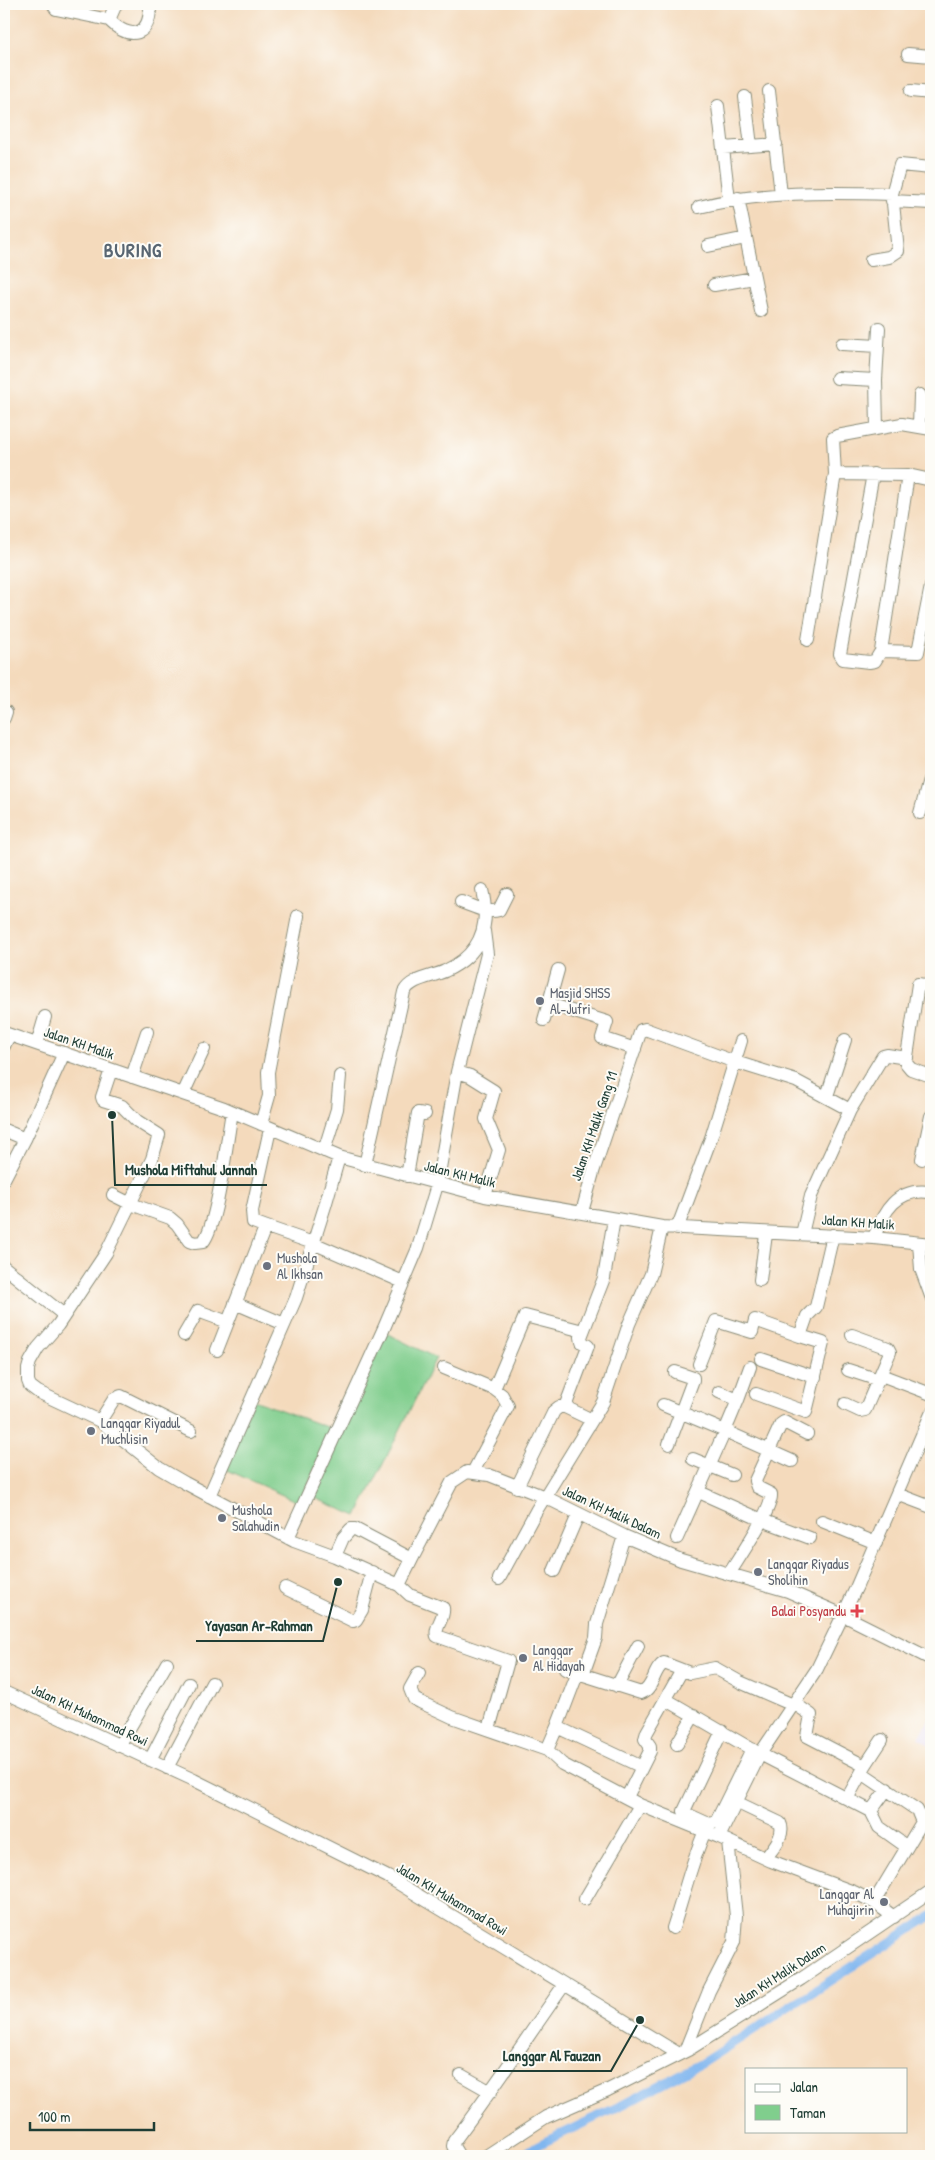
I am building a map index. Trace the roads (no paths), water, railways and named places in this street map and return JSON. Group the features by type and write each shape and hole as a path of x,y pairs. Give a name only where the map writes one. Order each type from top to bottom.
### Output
{"street":[{"path":"53,4 56,10 108,20 127,33 140,31 148,23 150,4"},
{"path":"108,20 116,4"},
{"path":"908,54 931,56"},
{"path":"768,91 781,194"},
{"path":"911,91 931,93"},
{"path":"745,97 751,146"},
{"path":"718,106 734,199 746,238 762,311"},
{"path":"724,148 776,144"},
{"path":"871,260 889,257 898,251 892,197 900,165 931,168"},
{"path":"699,207 734,199 781,194 892,197 931,203"},
{"path":"708,246 746,238"},
{"path":"714,285 754,278"},
{"path":"877,428 876,380 879,328"},
{"path":"842,344 878,346"},
{"path":"837,378 876,380"},
{"path":"808,640 835,474 834,437 902,424 925,427 920,395"},
{"path":"835,474 908,475 931,480"},
{"path":"873,474 840,654 843,660 875,661 881,651 908,475"},
{"path":"881,651 918,652 931,586"},
{"path":"920,814 931,773"},
{"path":"288,1538 384,1328 418,1248 436,1185 457,1072 487,954 484,931 486,911 482,890"},
{"path":"461,902 486,911 499,910 507,894"},
{"path":"298,916 268,1072 269,1096 252,1212 253,1222 313,1243 403,1282"},
{"path":"365,1165 407,987 446,971 469,956 484,931"},
{"path":"544,1020 558,970"},
{"path":"931,986 918,984 907,1058 907,1066 931,1076"},
{"path":"549,1004 607,1022 602,1038 636,1049"},
{"path":"37,1044 45,1017"},
{"name":"Jalan KH Malik Gang 11","path":"582,1212 594,1169 641,1030 644,1029 735,1062"},
{"path":"132,1076 147,1032"},
{"name":"Jalan KH Malik","path":"6,1038 37,1044 183,1094 232,1112 338,1157 436,1185 485,1196 547,1208 582,1212 614,1220 677,1229 874,1238 925,1243"},
{"path":"827,1096 844,1040"},
{"path":"677,1229 711,1138 741,1041"},
{"path":"183,1094 204,1049"},
{"path":"4,1179 25,1140 64,1053"},
{"path":"802,1234 811,1196 850,1110 884,1056 887,1054 907,1058"},
{"path":"735,1062 796,1081 850,1110"},
{"path":"110,1070 102,1096 103,1100 122,1106 136,1121 159,1134 152,1159 106,1253 64,1315 38,1348 28,1369 30,1386 38,1392 100,1421 159,1468 209,1496 288,1538 372,1572 399,1585 410,1595 443,1608 436,1632 438,1637 508,1661 489,1729"},
{"path":"457,1072 470,1076 493,1090 486,1119 499,1150 485,1196"},
{"path":"324,1151 335,1116 340,1076"},
{"path":"113,1195 131,1204 170,1218 177,1224 189,1241 195,1243 203,1242 208,1233 219,1192 232,1112"},
{"path":"407,1176 418,1113 425,1114"},
{"path":"922,1159 931,1116"},
{"path":"4,1130 25,1140"},
{"path":"209,1496 296,1298 338,1157"},
{"path":"874,1238 881,1220 896,1200 917,1191 929,1192"},
{"path":"565,1406 588,1346 581,1340 604,1278 614,1220"},
{"path":"217,1350 264,1226"},
{"path":"499,1579 545,1497 603,1402 629,1324 651,1274 662,1227"},
{"path":"760,1280 766,1247 766,1234"},
{"path":"800,1336 807,1316 816,1307 833,1236"},
{"path":"925,1243 922,1269 931,1296"},
{"path":"4,1267 64,1315"},
{"path":"235,1303 284,1324"},
{"path":"184,1335 198,1311 228,1322"},
{"path":"494,1389 525,1316 583,1331"},
{"path":"699,1364 716,1321 752,1332 755,1320 824,1343 806,1412 756,1394"},
{"path":"845,1404 860,1411 864,1410 880,1378 890,1349 852,1335"},
{"path":"677,1538 756,1363 815,1377"},
{"path":"399,1585 452,1482 459,1476 473,1472 508,1406 502,1395 494,1389 444,1368"},
{"path":"848,1370 931,1394"},
{"path":"669,1444 693,1379 675,1372"},
{"path":"719,1392 738,1400"},
{"path":"100,1421 114,1398 122,1396 191,1430"},
{"path":"663,1404 792,1461"},
{"path":"517,1487 554,1411 559,1407 565,1406 592,1420"},
{"path":"722,1731 684,1811 709,1824 716,1822 756,1751 794,1704 817,1669 876,1543 931,1414"},
{"path":"729,1574 762,1520 772,1496 757,1487 755,1482 782,1422 807,1434"},
{"path":"693,1459 732,1475"},
{"name":"Jalan KH Malik Dalam","path":"473,1472 489,1475 545,1497 578,1515 681,1560 788,1591 843,1615 931,1659"},
{"path":"699,1492 762,1520 810,1538"},
{"path":"897,1494 931,1507"},
{"path":"554,1572 578,1515"},
{"path":"822,1522 876,1543"},
{"path":"335,1556 343,1538 351,1529 355,1529 412,1559"},
{"path":"547,1750 596,1638 597,1624 624,1536"},
{"path":"285,1588 353,1621 356,1620 362,1610 372,1572"},
{"path":"617,1686 638,1646"},
{"path":"118,1746 167,1662"},
{"path":"565,1669 643,1693 650,1686 660,1666 668,1663 690,1673 716,1668 740,1682 794,1704 810,1715 806,1731 808,1737 863,1770 917,1810 922,1818 922,1826 874,1902"},
{"path":"627,1797 650,1748 645,1740 646,1736 681,1672"},
{"path":"419,1673 410,1689 414,1699 452,1717 547,1750 562,1764 640,1804 766,1858 854,1892 874,1902 894,1917"},
{"path":"167,1768 212,1683"},
{"path":"150,1760 188,1684"},
{"name":"Jalan KH Muhammad Rowi","path":"4,1692 167,1768 388,1877 564,1985 682,2053"},
{"path":"667,1700 756,1751 872,1811 879,1826 907,1847"},
{"path":"677,1744 694,1715"},
{"path":"557,1727 642,1766"},
{"path":"848,1797 882,1740"},
{"path":"486,2156 546,2117 608,2090 682,2053 709,1991 734,1942 736,1916 723,1839 756,1751"},
{"path":"872,1811 887,1789"},
{"path":"736,1802 780,1824 782,1827 782,1834 766,1858"},
{"path":"585,1899 640,1804"},
{"path":"673,1928 689,1879 692,1859 705,1831"},
{"name":"Jalan KH Malik Dalam","path":"682,2053 786,1989 931,1891"},
{"path":"459,2156 453,2146 454,2141 491,2092 519,2048 564,1985"},
{"path":"461,2075 491,2092"}],"waterway":[{"path":"522,2156 538,2145 624,2104 702,2063 931,1916"}],"place":[{"name":"Masjid SHSS Al-Jufri","path":"540,1001"},
{"name":"Mushola Miftahul Jannah","path":"112,1115"},
{"name":"Mushola Al Ikhsan","path":"267,1266"},
{"name":"Langgar Riyadul Muchlisin","path":"91,1431"},
{"name":"Mushola Salahudin","path":"222,1518"},
{"name":"Langgar Riyadus Sholihin","path":"758,1572"},
{"name":"Yayasan Ar-Rahman","path":"338,1582"},
{"name":"Balai Posyandu","path":"857,1611"},
{"name":"Langgar Al Hidayah","path":"523,1658"},
{"name":"Langgar Al Muhajirin","path":"884,1902"},
{"name":"Langgar Al Fauzan","path":"640,2020"}],"district":[{"name":"BURING","path":"133,250"}]}
